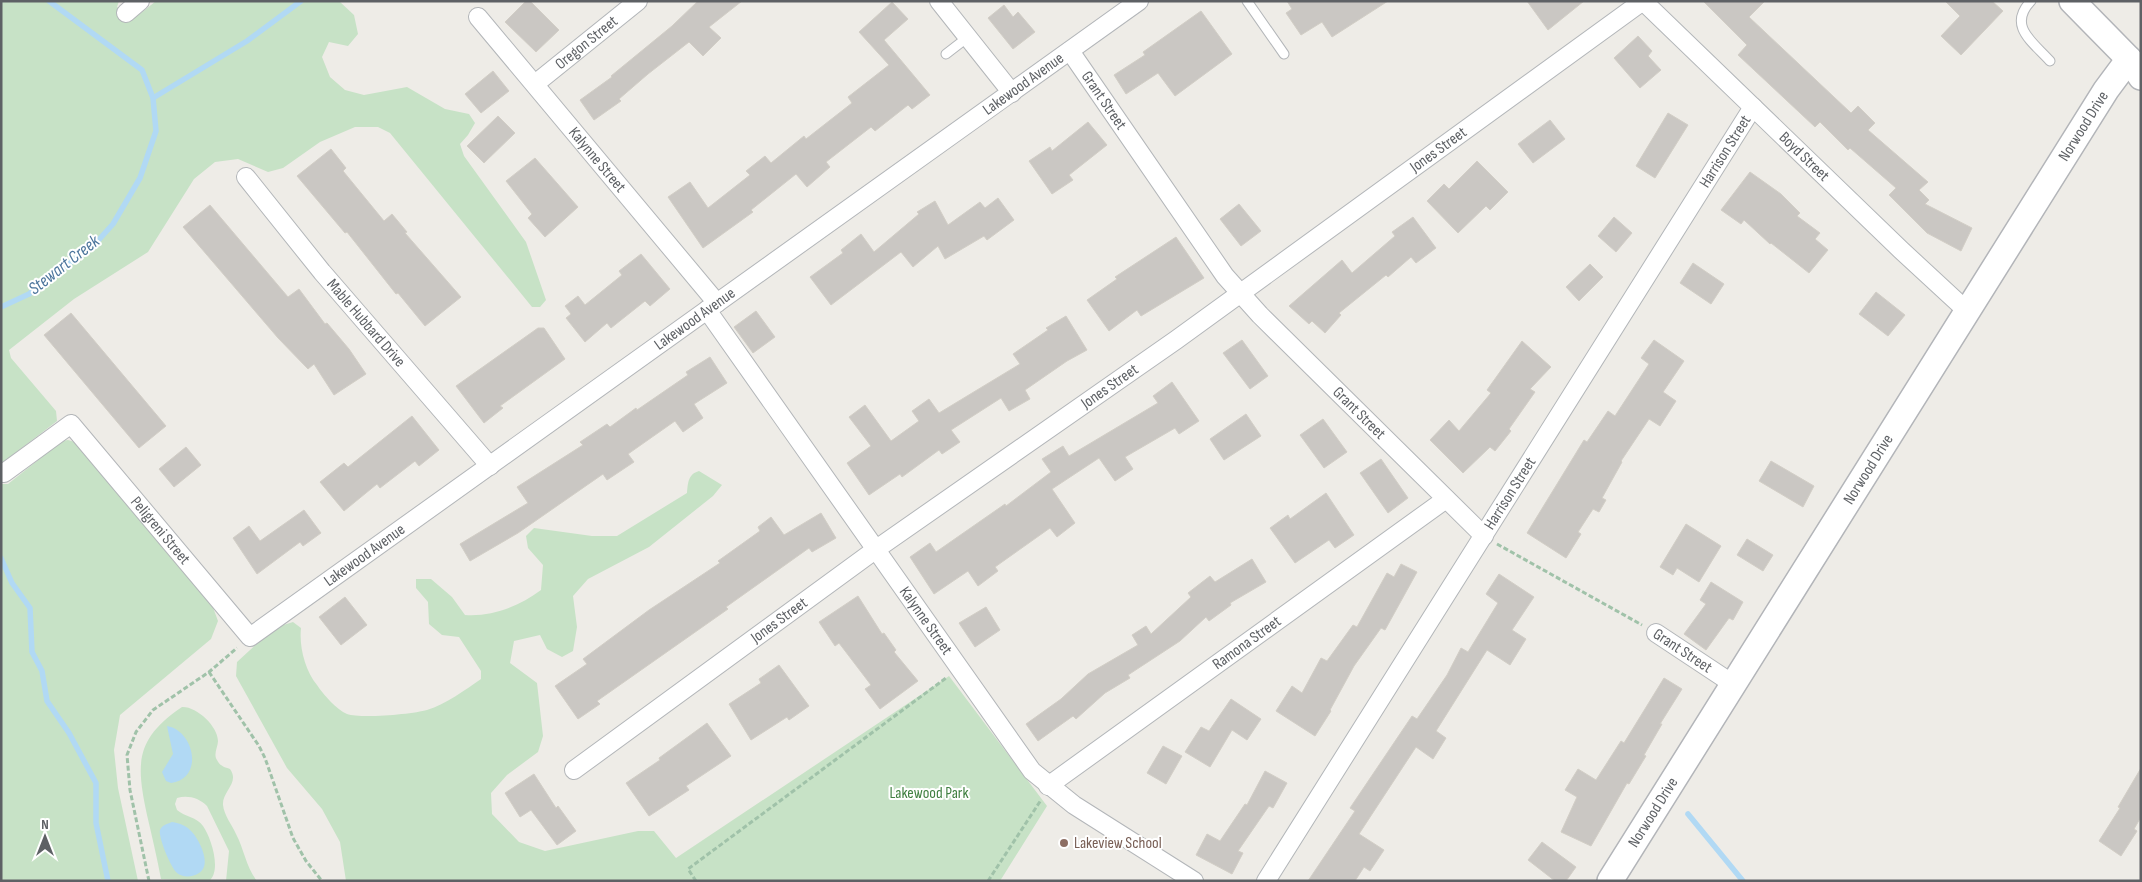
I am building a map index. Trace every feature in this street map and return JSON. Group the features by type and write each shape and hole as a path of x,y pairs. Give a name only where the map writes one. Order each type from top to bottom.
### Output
{"street":[{"path":"126,12 140,1"},
{"name":"Oregon Street","path":"534,84 638,1"},
{"path":"939,1 1012,92"},
{"name":"Lakewood Avenue","path":"250,637 1139,1"},
{"name":"Boyd Street","path":"1643,1 1901,250 1967,311"},
{"name":"Jones Street","path":"574,770 875,550 1240,294 1643,1"},
{"path":"2072,1 2137,67"},
{"name":"Kalynne Street","path":"478,17 534,84 712,307 875,550 1032,772 1074,805 1194,881"},
{"name":"Grant Street","path":"1070,51 1225,276 1240,294 1484,536"},
{"name":"Norwood Drive","path":"1610,881 2101,98 2137,67"},
{"name":"Harrison Street","path":"1266,881 1753,107"},
{"name":"Mable Hubbard Drive","path":"246,177 322,272 490,466"},
{"name":"Peligreni Street","path":"4,473 71,424 250,637"},
{"name":"Ramona Street","path":"1048,786 1446,499"},
{"name":"Grant Street","path":"1656,633 1733,684"}],"lane":[{"path":"1247,1 1284,54"},
{"path":"2031,1 2025,8 2021,20 2022,30 2050,60"},
{"path":"946,54 968,37"}],"path":[{"name":"Grant Street","path":"1484,536 1656,633"},
{"path":"149,881 130,790 127,755 136,732 153,710 209,672 250,637"},
{"path":"209,672 259,746 293,838 306,861 322,881"},
{"path":"696,881 688,869 947,677"},
{"path":"988,881 1048,786"}],"green space":[{"path":"1,1 119,1 117,7 134,17 156,1 339,1 354,15 358,34 348,46 329,42 322,57 330,77 345,90 364,95 407,87 445,109 469,114 475,123 460,144 464,156 526,242 546,300 540,307 532,307 390,133 378,127 355,127 320,142 283,168 268,172 238,159 215,162 194,179 148,252 74,299 9,350 11,358 56,411 57,421 1,464"},
{"path":"68,440 78,443 211,602 218,621 211,639 120,715 114,750 118,788 138,881 1,881 1,484 8,484 62,441"},
{"name":"Lakewood Park","path":"699,471 722,485 713,496 649,547 588,579 573,596 577,627 573,651 562,657 547,649 540,635 514,641 510,663 537,683 543,736 538,752 507,775 491,793 492,814 519,842 545,851 638,831 654,831 676,858 949,676 1047,806 1000,881 346,881 340,842 322,809 287,768 236,676 237,662 274,628 293,622 301,628 301,643 309,672 326,697 343,712 363,716 427,710 455,696 481,679 481,671 459,637 442,635 429,624 428,602 416,588 416,579 431,579 452,597 465,615 485,614 505,609 524,601 541,590 543,565 528,548 526,536 534,528 592,536 617,536 687,493 688,482 695,472"},
{"path":"182,707 200,713 210,723 217,735 216,758 221,765 230,769 233,774 232,783 223,800 224,809 239,840 250,870 257,881 226,881 229,851 207,806 197,799 189,797 177,798 175,804 177,810 198,821 206,831 214,854 215,870 213,876 209,881 161,879 143,797 141,766 147,742 155,730"}],"water":[{"path":"167,726 177,730 184,736 192,755 192,765 188,773 181,780 171,783 166,781 162,772 173,754"},
{"path":"172,822 188,828 201,847 205,864 199,873 191,876 179,875 168,859 160,830 163,826"}],"building":[{"path":"526,1 530,1 559,30 536,52 505,22"},
{"path":"698,1 742,1 709,27 721,38 703,56 689,42 619,99 621,101 594,120 580,100 612,77 672,26"},
{"path":"1287,1 1388,1 1332,37 1322,22 1301,35 1286,13 1292,9"},
{"path":"1527,1 1584,1 1548,30"},
{"path":"1703,1 1765,1 1749,17 1851,113 1858,106 1875,123 1868,130 1928,182 1919,190 1929,200 1925,204 1972,228 1961,251 1927,233 1889,195 1896,188 1850,148 1848,150 1820,122 1815,127 1738,55 1747,45"},
{"path":"1945,1 1992,1 2003,11 1961,55 1941,36 1960,16"},
{"path":"892,2 908,19 884,40 930,95 912,109 908,105 875,131 871,127 826,162 830,167 807,187 796,174 751,210 753,212 703,248 668,197 690,182 708,208 750,175 746,171 765,156 771,163 804,136 806,139 852,103 848,97 889,65 859,32"},
{"path":"1004,5 1013,17 1018,12 1035,32 1013,49 988,18"},
{"path":"1201,11 1232,54 1175,96 1158,73 1126,94 1114,75 1145,55 1143,52"},
{"path":"1638,36 1652,51 1648,56 1661,70 1640,88 1614,58"},
{"path":"493,71 509,91 481,113 465,94"},
{"path":"1668,113 1688,125 1655,178 1636,166"},
{"path":"498,116 515,133 484,163 467,146"},
{"path":"1550,120 1565,139 1533,163 1518,144"},
{"path":"1088,122 1107,145 1069,175 1073,180 1052,194 1029,161 1050,147 1052,151"},
{"path":"331,149 346,168 343,171 384,221 392,214 407,232 405,233 461,297 425,326 398,293 396,294 347,232 345,233 297,176"},
{"path":"535,158 578,207 545,237 528,218 532,214 506,181"},
{"path":"1477,161 1508,192 1490,210 1486,206 1458,233 1427,201 1444,184 1449,189"},
{"path":"1750,172 1781,194 1800,213 1797,216 1820,233 1815,239 1828,250 1809,273 1770,244 1744,220 1741,224 1721,210"},
{"path":"998,198 1014,220 987,240 984,236 945,259 938,246 913,267 901,252 831,305 810,277 843,253 841,250 861,234 874,252 919,214 917,212 935,201 948,225 980,202 985,208"},
{"path":"1239,204 1261,231 1241,246 1220,219"},
{"path":"210,205 288,297 299,289 325,324 327,323 349,349 366,374 334,395 314,364 308,369 278,338 183,227"},
{"path":"1413,217 1436,248 1416,263 1411,257 1388,277 1386,275 1339,313 1341,315 1325,333 1312,321 1309,324 1289,306 1342,260 1352,273 1395,236 1392,232"},
{"path":"1614,217 1632,233 1616,252 1598,236"},
{"path":"1176,237 1204,278 1141,316 1137,310 1109,331 1087,300 1117,279 1115,277"},
{"path":"641,254 670,289 650,306 645,301 611,328 607,323 585,342 566,318 571,314 565,306 578,296 585,305 622,275 619,271"},
{"path":"1693,263 1724,284 1711,304 1680,283"},
{"path":"1590,264 1603,277 1579,301 1566,287"},
{"path":"1876,292 1905,315 1888,336 1859,314"},
{"path":"756,311 775,337 753,353 734,327"},
{"path":"71,313 166,426 139,448 44,335"},
{"path":"1066,316 1087,350 1067,361 1025,390 1030,399 1009,411 1001,398 951,430 960,442 942,454 939,450 902,477 900,474 869,495 847,463 871,446 849,417 865,405 891,441 919,421 912,411 929,399 939,413 1020,364 1013,354 1048,330 1046,328"},
{"path":"538,328 544,328 565,359 500,406 503,408 484,423 456,386"},
{"path":"1242,340 1268,376 1250,389 1223,353"},
{"path":"1654,340 1684,361 1663,392 1676,401 1660,426 1649,419 1621,461 1602,498 1606,500 1599,512 1593,509 1578,532 1581,534 1566,558 1527,533 1584,440 1587,442 1608,411 1615,416 1649,364 1641,358"},
{"path":"1522,341 1551,367 1530,389 1535,392 1509,429 1511,431 1495,451 1490,447 1463,473 1430,440 1449,420 1459,431 1491,393 1487,390"},
{"path":"710,357 727,383 694,404 703,418 683,432 675,421 628,454 634,462 607,480 603,474 518,533 470,561 460,544 528,503 517,487 583,445 580,442 607,424 610,427 636,408 637,410 688,375 686,372"},
{"path":"1172,382 1199,421 1179,434 1175,428 1125,457 1133,469 1115,481 1099,458 1052,489 1075,523 1057,537 1050,528 995,567 998,571 978,586 968,571 934,594 910,557 930,543 936,552 1005,504 1006,506 1051,472 1042,459 1063,446 1069,456 1158,403 1153,396"},
{"path":"1246,414 1261,436 1224,460 1210,439"},
{"path":"412,416 439,450 419,466 415,461 380,488 377,484 344,511 320,482 344,463 348,467"},
{"path":"1323,419 1347,452 1324,468 1300,435"},
{"path":"186,447 201,465 174,487 159,469"},
{"path":"1381,459 1408,498 1388,513 1360,473"},
{"path":"1771,461 1814,486 1803,507 1759,481"},
{"path":"1326,493 1354,535 1335,548 1329,540 1295,563 1270,528 1288,515 1290,519"},
{"path":"304,510 321,533 303,546 300,542 257,574 233,538 249,526 260,541"},
{"path":"821,513 836,538 812,552 809,548 726,607 728,609 597,701 600,704 578,719 555,686 587,664 583,659 649,610 720,563 718,561 760,531 758,527 771,517 784,535"},
{"path":"1686,524 1721,546 1699,582 1677,568 1673,575 1660,567"},
{"path":"1747,539 1773,555 1763,571 1737,555"},
{"path":"1252,559 1266,582 1230,603 1231,605 1209,621 1206,617 1180,641 1128,675 1130,678 1105,693 1076,719 1073,716 1038,741 1026,724 1061,699 1088,674 1138,645 1132,635 1146,626 1151,634 1191,597 1188,593 1210,576 1215,582"},
{"path":"1401,564 1417,572 1385,630 1381,628 1354,666 1331,711 1315,736 1276,711 1292,686 1302,693 1321,658 1327,661 1353,625 1357,627 1387,573 1394,577"},
{"path":"1499,574 1534,597 1512,630 1526,639 1510,665 1487,650 1436,731 1446,738 1433,759 1416,747 1359,834 1384,850 1370,871 1364,867 1355,881 1308,881 1355,811 1350,808 1412,716 1417,719 1447,675 1461,648 1468,652 1498,603 1486,594"},
{"path":"1711,582 1743,602 1733,620 1729,618 1706,650 1684,634 1706,604 1700,600"},
{"path":"858,596 882,634 884,633 896,650 894,652 918,681 880,709 865,689 871,685 839,643 835,646 819,622"},
{"path":"345,597 367,625 341,645 319,617"},
{"path":"986,607 1000,630 975,647 959,623"},
{"path":"779,665 809,706 789,720 787,717 751,740 729,704 761,683 759,679"},
{"path":"1664,678 1682,689 1660,724 1662,724 1644,755 1646,756 1629,784 1627,783 1591,846 1561,832 1577,797 1565,790 1578,769 1596,780 1621,741 1624,743"},
{"path":"1231,699 1261,719 1247,740 1232,730 1210,767 1185,752 1201,727 1209,731"},
{"path":"707,723 731,756 686,786 689,790 649,816 626,783 660,760 659,758"},
{"path":"1163,746 1182,756 1166,784 1147,773"},
{"path":"2141,768 2141,817 2134,829 2137,831 2121,856 2099,841 2120,808 2118,807"},
{"path":"1265,771 1287,783 1273,808 1269,806 1238,851 1243,853 1232,874 1196,855 1207,834 1220,841 1245,804 1247,805"},
{"path":"534,774 556,808 558,806 576,831 557,845 531,810 520,817 505,793"},
{"path":"1542,842 1576,867 1566,881 1555,881 1528,860"}],"waterway":[{"name":"Stewart Creek","path":"1,307 29,294 95,244 113,224 140,178 156,131 153,98 142,70 49,1"},
{"path":"153,98 247,41 301,1"},
{"name":"Stewart Creek","path":"1,558 12,583 30,608 32,652 42,671 47,701 69,733 96,783 96,823 108,881"},
{"path":"1688,814 1743,881"}],"place":[{"name":"Lakeview School","path":"1064,843"}]}
